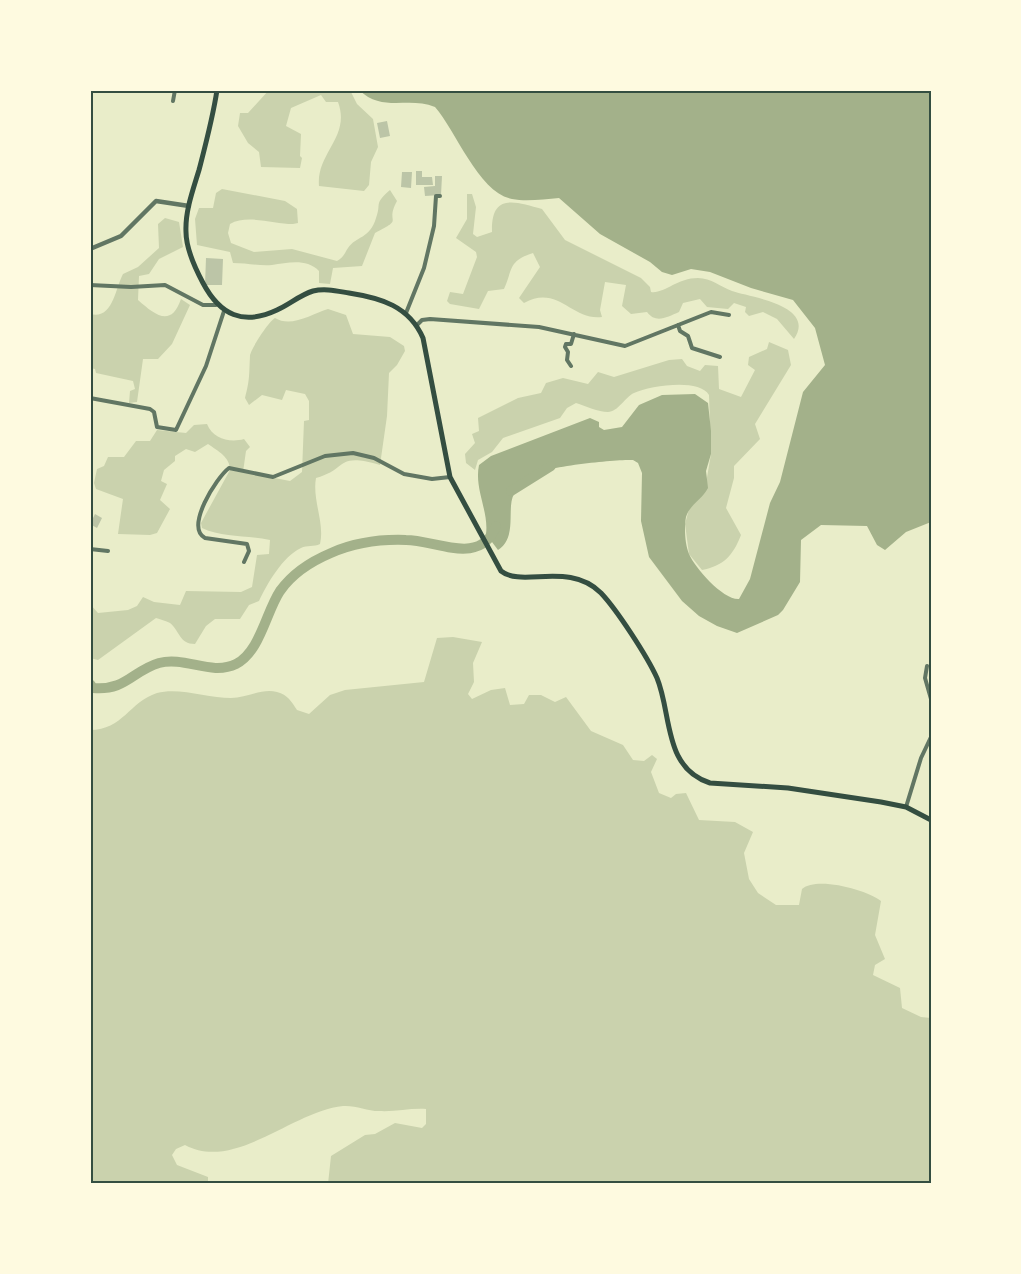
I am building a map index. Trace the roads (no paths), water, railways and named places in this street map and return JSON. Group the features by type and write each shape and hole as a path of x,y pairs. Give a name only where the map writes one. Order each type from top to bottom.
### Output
{"main road":[{"path":"218,90 189,206 185,234 199,274 216,305 224,311 240,316 255,317 276,310 310,292 326,289 385,301 406,313 417,325 425,346 450,477 496,562 505,574 576,578 600,592 656,675 674,750 687,769 699,780 718,784 788,788 906,807 931,820"}],"street":[{"path":"173,101 175,90"},
{"path":"406,313 422,274 434,226 436,196 440,196"},
{"path":"90,249 121,236 156,201 189,206"},
{"path":"90,285 131,287 165,285 203,305 216,305"},
{"path":"90,398 150,409 154,412 157,427 176,430 206,366 224,311"},
{"path":"417,325 422,320 430,319 539,327 625,346 711,312 729,315"},
{"path":"678,325 680,331 688,336 692,348 720,357"},
{"path":"571,366 567,360 568,352 565,348 566,344 571,344 574,334"},
{"path":"244,562 249,551 248,544 205,538 199,534 197,526 203,506 229,468 273,477 289,473 325,456 353,453 374,458 404,474 432,479 450,477"},
{"path":"90,549 108,551"},
{"path":"927,666 925,678 931,699"},
{"path":"906,807 921,758 931,737"}],"waterway":[{"path":"511,491 551,466"},
{"path":"90,684 93,688 121,684 159,663 178,662 217,668 236,664 244,658 257,641 275,600 285,585 310,564 340,549 368,542 396,540 468,548 479,545 489,538 496,526"}]}
